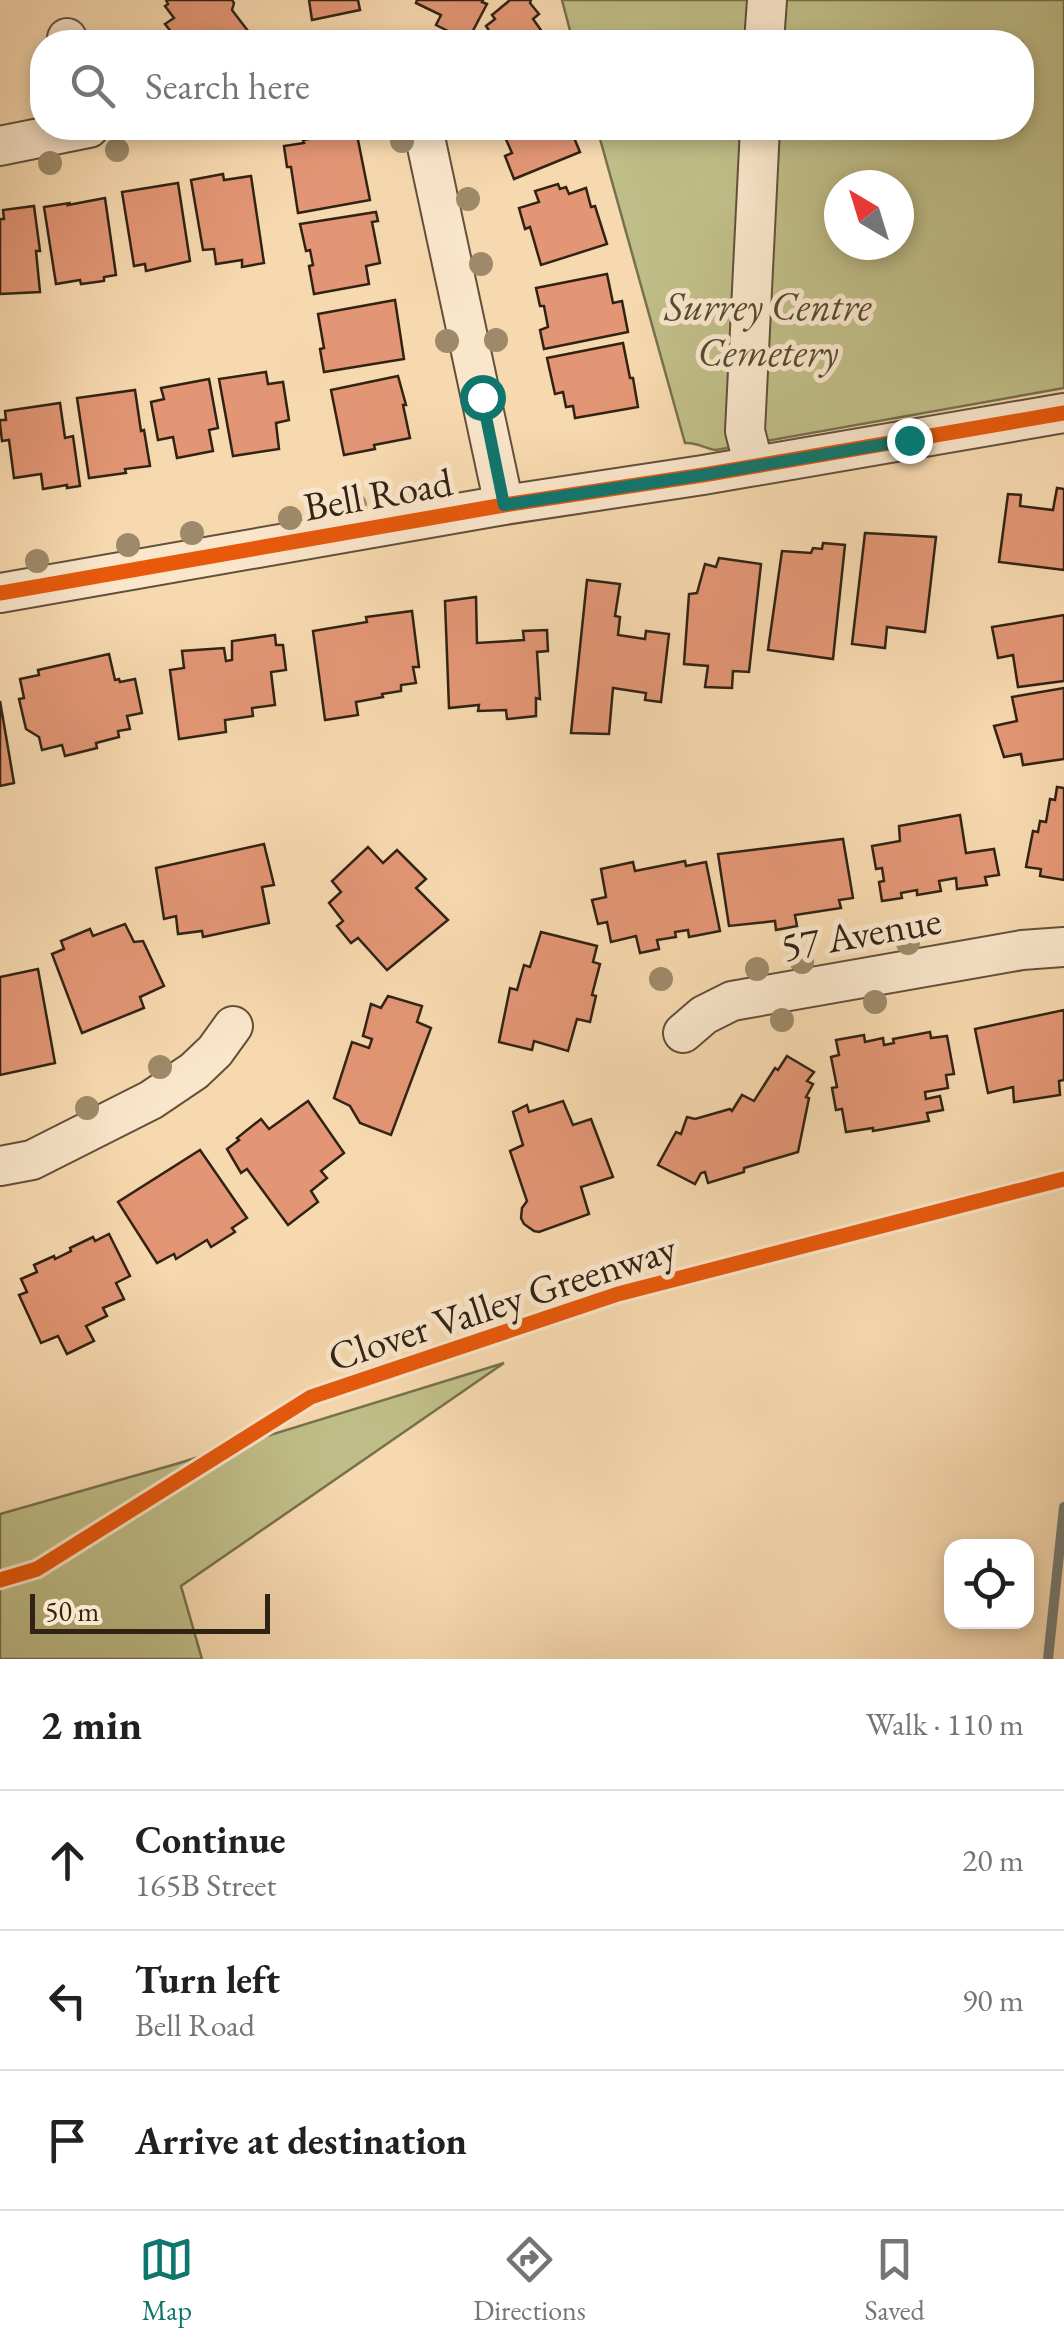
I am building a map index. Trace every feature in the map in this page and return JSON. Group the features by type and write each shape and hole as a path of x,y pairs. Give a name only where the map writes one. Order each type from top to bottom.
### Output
{"street":[{"path":"765,30 766,0"},
{"path":"0,146 30,140"},
{"path":"426,140 504,505"},
{"path":"754,466 745,431 759,140"},
{"name":"Bell Road","path":"0,593 1064,413"},
{"name":"57 Avenue","path":"683,1032 704,1015 732,1001 1022,950 1064,947"},
{"path":"0,1166 32,1160 151,1100 194,1071 233,1026"}],"green space":[{"name":"Surrey Centre Cemetery","path":"562,0 1064,0 1064,388 716,450 685,443 600,140 1034,140 1034,30 570,30"},
{"path":"504,1363 181,1586 202,1659 0,1659 0,1514"}],"building":[{"path":"166,0 232,0 232,10 247,30 170,30 165,24 174,18 165,6"},
{"path":"309,0 358,0 360,10 312,20"},
{"path":"483,0 487,4 473,30 446,30 436,25 441,15 416,3"},
{"path":"510,0 531,0 539,14 533,19 541,30 489,30 486,26 495,19 492,15"},
{"path":"303,140 358,140 370,200 298,213 284,146 304,143"},
{"path":"506,140 575,140 580,152 514,179 505,156 512,153"},
{"path":"223,174 224,180 251,176 264,263 242,267 242,260 216,264 214,249 203,250 191,180"},
{"path":"178,183 190,261 146,271 145,264 134,266 122,192"},
{"path":"558,184 560,189 566,187 569,194 586,188 607,244 541,265 530,227 525,229 519,208 539,202 535,191"},
{"path":"105,198 116,275 104,277 104,281 56,284 44,207"},
{"path":"34,206 40,292 0,294 3,210"},
{"path":"376,212 378,221 372,222 380,263 366,266 369,284 314,294 310,250 306,251 300,224"},
{"path":"607,274 613,303 622,301 628,332 544,349 540,330 548,327 536,288"},
{"path":"395,300 404,359 324,372 318,314"},
{"path":"623,343 638,407 575,418 573,406 566,407 563,392 555,394 547,358"},
{"path":"266,372 268,384 283,382 289,420 276,423 279,449 233,456 219,379"},
{"path":"398,376 410,438 344,455 331,390"},
{"path":"209,379 218,428 209,430 213,451 177,458 173,437 158,440 151,402 164,399 161,388"},
{"path":"135,390 150,466 89,478 77,398"},
{"path":"60,403 65,438 73,436 80,486 43,489 41,474 14,478 9,440 2,441 0,420 6,420 5,411"},
{"path":"1057,488 1064,489 1064,570 999,562 1008,494 1021,495 1020,506 1053,510"},
{"path":"865,533 936,537 925,632 887,627 885,648 852,644"},
{"path":"823,543 845,545 833,659 768,650 782,551 811,553 813,548 822,549"},
{"path":"719,558 761,564 749,672 733,671 732,688 705,687 708,666 684,664 689,594 697,593 705,564 716,567"},
{"path":"587,580 620,584 615,616 620,617 618,635 645,639 646,631 669,634 661,702 645,700 646,693 613,688 609,734 571,733"},
{"path":"476,597 477,643 524,640 523,631 547,630 548,651 537,652 540,699 536,698 536,716 507,719 506,710 478,711 479,705 449,708 445,601"},
{"path":"412,611 419,667 413,667 416,683 401,685 401,691 382,694 383,697 356,702 358,715 325,720 313,631 367,622 366,617"},
{"path":"1064,615 1064,681 1018,687 1013,655 998,658 992,627"},
{"path":"275,635 276,645 283,645 286,670 271,672 275,705 252,708 253,716 225,720 226,732 179,739 170,670 184,668 182,651 224,648 226,661 232,660 232,641"},
{"path":"109,654 115,680 135,679 142,713 127,716 130,729 118,731 119,737 96,743 97,748 65,756 62,745 42,750 39,737 26,729 19,699 24,698 20,679 39,675 38,670"},
{"path":"1064,688 1064,759 1023,765 1021,754 1004,757 994,726 1017,721 1012,697"},
{"path":"0,701 14,783 0,786"},
{"path":"1057,787 1064,788 1064,880 1040,876 1041,869 1026,867 1033,831 1038,832 1040,821 1046,822 1050,799 1055,800"},
{"path":"960,815 966,853 994,849 999,875 985,877 987,885 957,889 956,878 939,881 941,891 917,895 917,890 901,893 902,898 882,901 882,868 876,869 872,846 900,841 899,826"},
{"path":"843,839 853,898 839,900 841,908 795,915 797,926 776,930 775,921 729,926 718,854"},
{"path":"264,844 274,885 262,887 269,923 203,937 202,931 178,934 176,916 164,919 156,868"},
{"path":"368,847 383,863 397,850 426,879 416,888 448,920 387,970 358,938 351,943 337,926 343,921 329,903 341,892 332,881"},
{"path":"685,861 686,866 706,862 720,931 689,937 688,930 675,932 676,937 657,940 659,949 640,953 636,936 611,942 607,922 598,924 592,900 606,897 601,869 633,862 635,871"},
{"path":"125,924 134,942 143,941 164,986 140,997 144,1008 82,1033 52,954 64,949 61,941 90,929 93,936"},
{"path":"541,932 597,946 593,962 600,964 590,1022 577,1019 568,1051 534,1041 532,1050 499,1042 510,988 517,990 524,965 530,967"},
{"path":"38,969 55,1063 0,1075 0,977"},
{"path":"388,996 422,1006 417,1022 431,1028 391,1135 360,1123 350,1106 334,1098 352,1042 369,1048 372,1039 363,1036 371,1004 381,1008"},
{"path":"1064,1010 1064,1080 1059,1081 1060,1095 1014,1102 1013,1087 988,1093 975,1029"},
{"path":"930,1032 931,1038 947,1036 954,1074 946,1075 948,1088 925,1092 926,1099 940,1096 943,1110 927,1113 929,1121 846,1132 842,1109 836,1110 832,1088 837,1087 831,1057 839,1055 836,1040 864,1035 865,1042 883,1038 884,1045 894,1043 893,1039"},
{"path":"787,1056 814,1072 807,1081 813,1084 806,1097 809,1098 798,1152 708,1183 705,1172 695,1184 658,1165 676,1132 681,1134 687,1117 695,1119 732,1111 742,1095 754,1101"},
{"path":"308,1101 344,1153 321,1171 327,1178 311,1191 318,1202 288,1225 247,1169 241,1173 227,1149 261,1119 269,1129"},
{"path":"563,1101 573,1125 591,1119 613,1177 581,1187 589,1214 534,1231 521,1218 527,1201 510,1151 523,1145 513,1112 527,1105 529,1112"},
{"path":"200,1150 247,1218 232,1228 235,1232 211,1247 207,1240 176,1259 174,1254 157,1263 118,1202"},
{"path":"109,1234 130,1276 116,1283 124,1299 103,1308 107,1316 86,1326 94,1341 67,1354 58,1336 41,1343 19,1295 27,1292 21,1279 37,1272 34,1265 54,1256 55,1259 93,1237 95,1241"}],"waterway":[{"path":"1048,1659 1064,1507"}],"cycle path":[{"path":"0,593 1064,413"},
{"name":"Clover Valley Greenway","path":"0,1580 37,1569 311,1397 618,1294 1064,1179"}],"route":[{"path":"482,397 504,505 909,440"}]}
